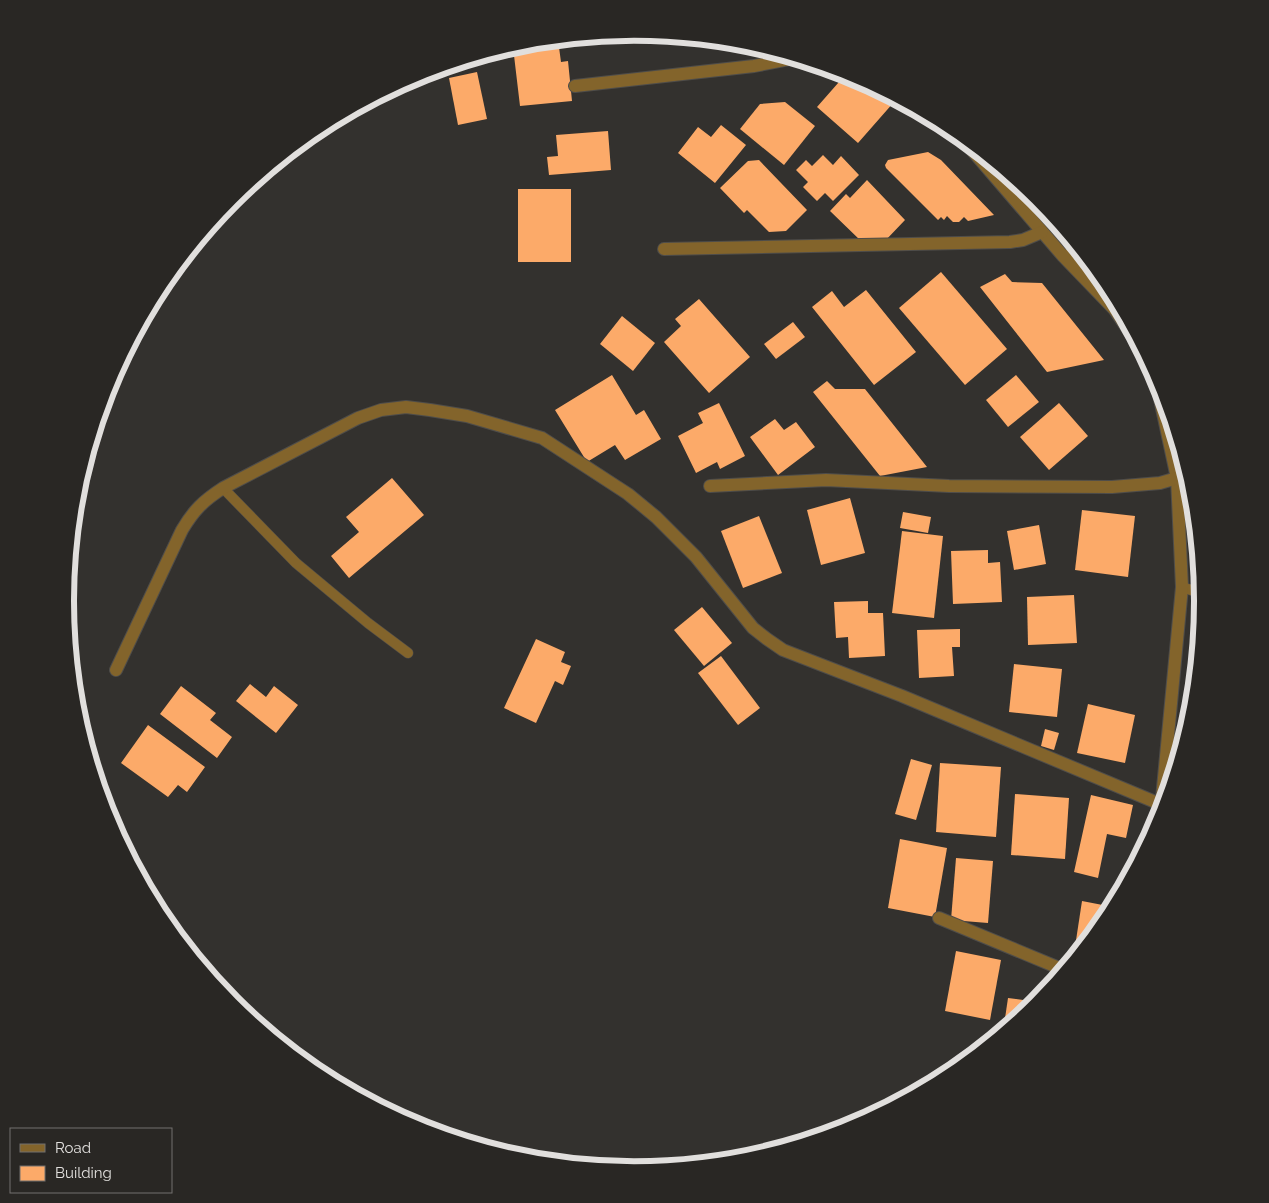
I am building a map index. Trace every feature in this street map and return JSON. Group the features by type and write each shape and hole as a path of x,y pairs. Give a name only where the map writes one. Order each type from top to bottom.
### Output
{"street":[{"path":"575,86 754,66 782,61"},
{"path":"982,162 1063,256 1109,303"},
{"path":"664,249 1010,242 1028,238 1042,232"},
{"path":"116,670 182,530 192,513 205,500 223,488 358,418 381,410 406,408 467,416 542,438 628,494 656,517 696,557 753,628 783,650 902,696 1157,803"},
{"path":"1164,785 1182,587 1178,478 1165,422"},
{"path":"710,486 826,480 949,486 1112,487 1160,483 1178,478"},
{"path":"939,918 1059,968"}],"lane":[{"path":"1063,256 1073,252"},
{"path":"223,488 264,532 303,569 368,623 408,652"},
{"path":"1182,587 1195,591"}],"building":[{"path":"559,46 561,62 568,61 572,101 520,106 514,54"},
{"path":"477,72 487,119 458,125 449,78"},
{"path":"840,81 892,104 858,143 817,107"},
{"path":"785,102 815,126 784,165 740,129 760,104"},
{"path":"721,125 746,145 715,183 678,153 698,127 711,137"},
{"path":"608,131 611,170 549,175 547,157 558,156 556,135"},
{"path":"928,152 941,160 994,215 968,221 964,217 959,222 953,222 947,216 944,220 941,217 938,220 886,168 885,165 888,160"},
{"path":"823,155 833,165 841,156 859,175 833,201 825,193 817,201 803,187 808,182 796,170 806,160 812,166"},
{"path":"759,160 807,210 786,231 769,232 747,210 744,213 720,188 748,161"},
{"path":"867,180 905,220 884,242 861,241 830,211 846,194 850,198"},
{"path":"518,189 571,189 571,262 518,262"},
{"path":"941,272 1007,349 965,385 899,308"},
{"path":"1005,274 1012,282 1042,283 1104,360 1047,372 980,287"},
{"path":"866,290 916,352 874,385 812,307 832,291 844,307"},
{"path":"699,299 750,357 709,393 664,342 681,326 675,319"},
{"path":"622,316 655,343 633,371 600,344"},
{"path":"793,322 805,337 776,359 764,344"},
{"path":"612,375 636,415 644,410 661,439 625,460 615,445 587,462 555,410"},
{"path":"1016,375 1039,402 1008,427 986,400"},
{"path":"827,381 835,389 865,389 927,467 880,476 813,392"},
{"path":"719,403 745,456 720,469 717,462 696,473 678,436 703,423 698,413"},
{"path":"1059,403 1088,436 1049,470 1020,437"},
{"path":"775,419 784,430 796,422 815,447 778,475 750,437"},
{"path":"392,478 424,515 349,578 331,556 359,532 346,517"},
{"path":"850,498 865,553 821,565 807,510"},
{"path":"1082,510 1135,516 1128,577 1075,570"},
{"path":"903,512 931,517 928,533 900,528"},
{"path":"759,516 782,573 743,588 721,531"},
{"path":"1039,525 1046,564 1014,570 1007,531"},
{"path":"902,531 943,536 934,618 892,613"},
{"path":"988,550 988,563 1000,562 1002,602 953,604 951,551"},
{"path":"1074,595 1077,643 1028,645 1027,597"},
{"path":"868,601 868,613 883,613 885,656 849,658 848,637 836,638 834,602"},
{"path":"702,607 732,643 704,666 674,630"},
{"path":"960,629 960,647 952,647 954,676 919,678 917,630"},
{"path":"536,639 565,652 561,662 571,666 563,685 555,681 536,723 504,708"},
{"path":"721,656 760,708 738,725 698,673"},
{"path":"1014,664 1062,669 1057,717 1009,712"},
{"path":"250,684 266,697 274,686 298,705 276,733 236,701"},
{"path":"181,686 216,713 210,720 232,737 217,758 160,714"},
{"path":"1088,704 1135,715 1125,763 1077,753"},
{"path":"148,725 205,767 187,792 178,785 168,797 121,763"},
{"path":"1045,729 1059,733 1054,750 1041,746"},
{"path":"911,759 932,765 916,820 895,814"},
{"path":"940,763 1001,767 996,837 936,832"},
{"path":"1015,794 1069,798 1065,859 1011,855"},
{"path":"1091,795 1133,805 1126,838 1107,834 1098,878 1074,872"},
{"path":"900,839 947,848 935,917 888,908"},
{"path":"956,858 993,861 988,923 951,920"},
{"path":"1082,901 1105,905 1079,943 1075,948"},
{"path":"956,951 1001,960 990,1020 945,1011"},
{"path":"1008,998 1028,1001 1004,1023"}]}
